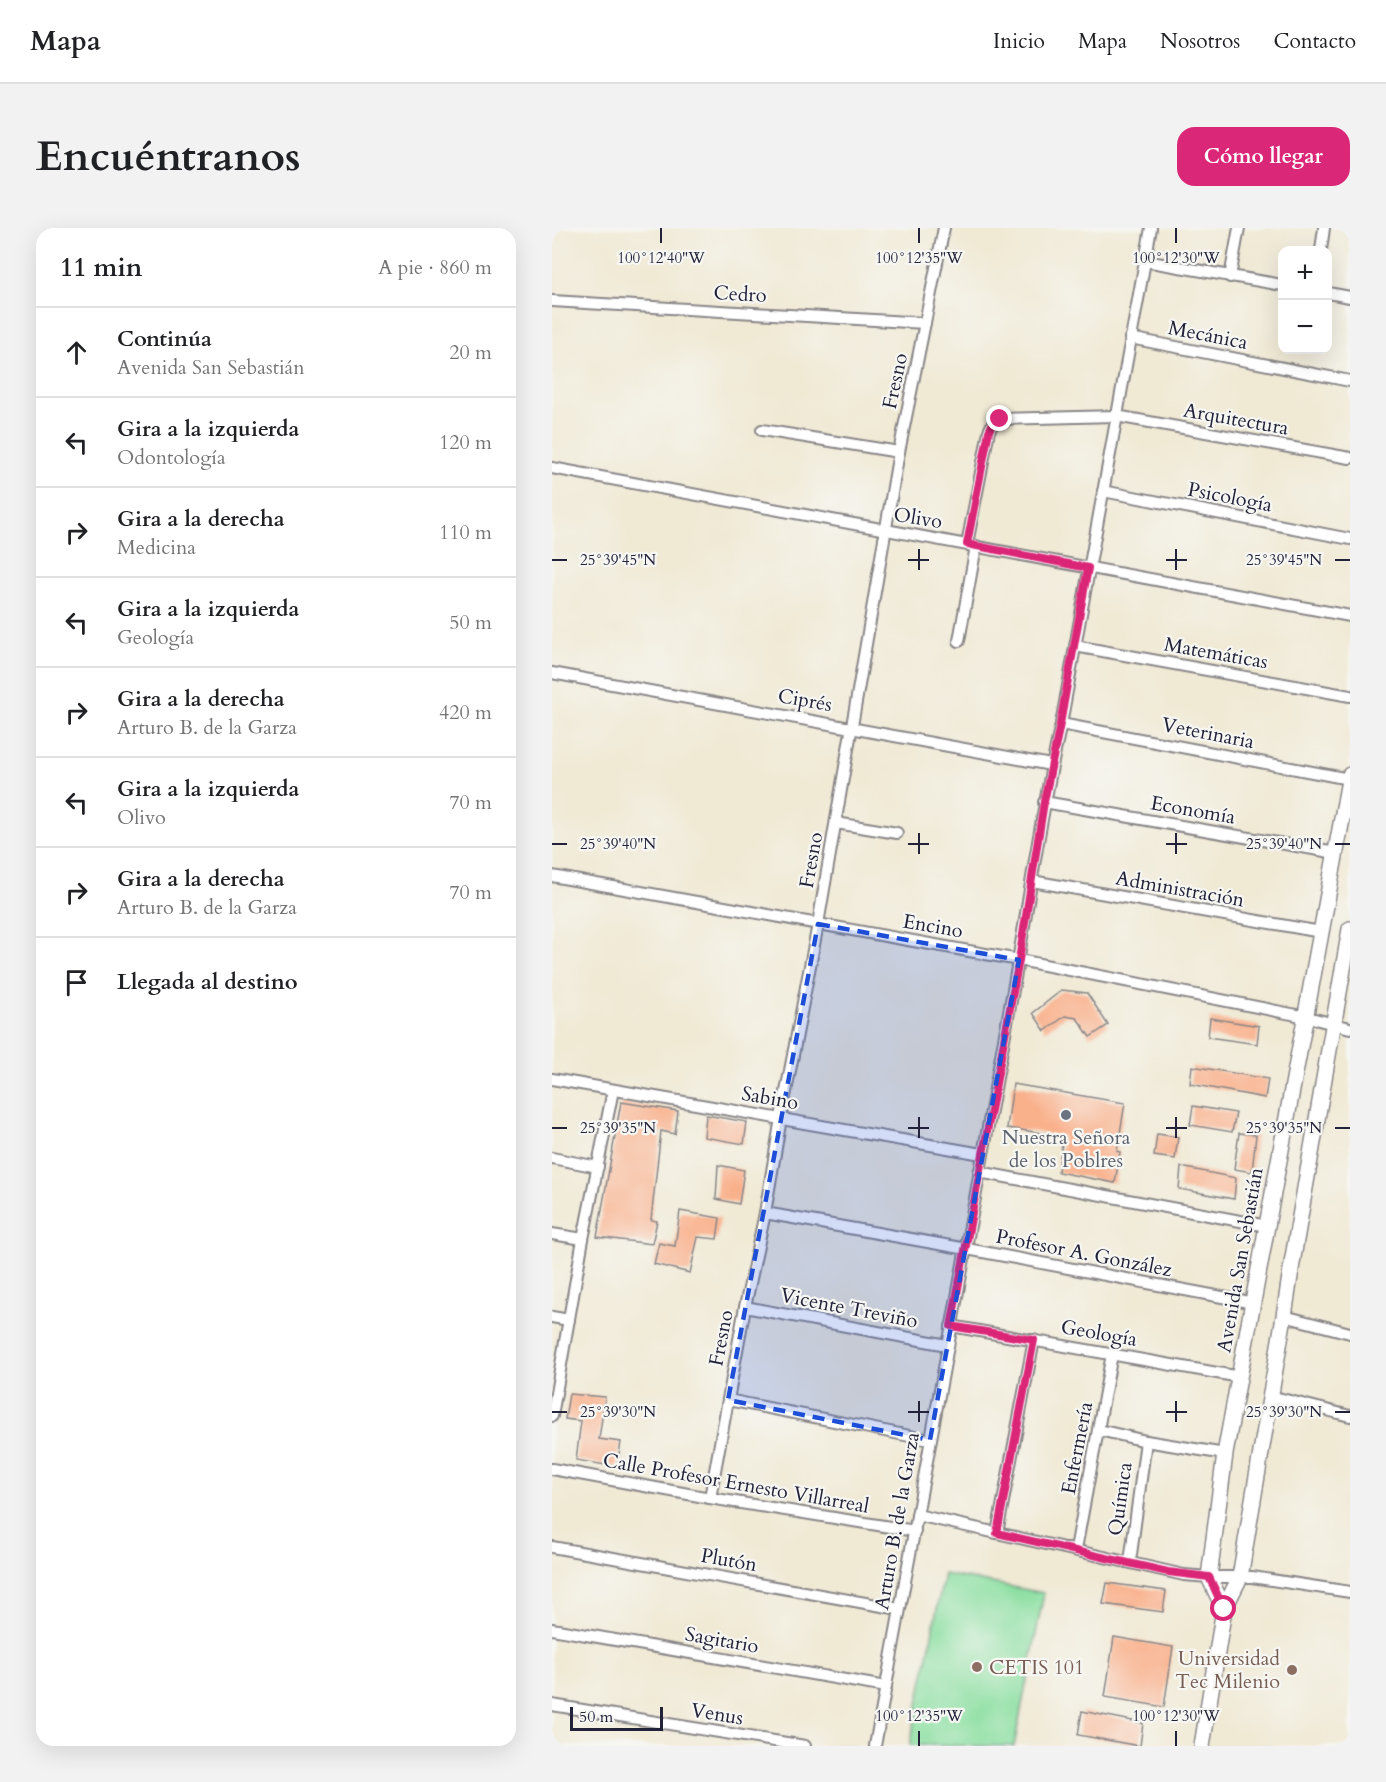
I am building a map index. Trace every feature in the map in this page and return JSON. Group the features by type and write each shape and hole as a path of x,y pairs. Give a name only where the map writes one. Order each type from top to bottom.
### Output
{"main road":[{"name":"Avenida San Sebastián","path":"1209,1577 1225,1454 1350,777"},
{"path":"1202,1746 1224,1609 1233,1577 1270,1396 1350,929"},
{"path":"1209,1577 1224,1609"}],"street":[{"name":"Fresno","path":"710,1498 818,924 899,452 944,228"},
{"name":"Arturo B. de la Garza","path":"875,1746 1019,960 1044,802 1075,646 1151,228"},
{"path":"1230,277 1239,228"},
{"path":"1322,246 1324,228"},
{"path":"1145,261 1278,284"},
{"path":"1332,294 1350,297"},
{"name":"Cedro","path":"552,301 926,323"},
{"name":"Mecánica","path":"1130,338 1350,381"},
{"path":"959,640 989,431 996,421 1008,418 1116,416"},
{"name":"Arquitectura","path":"1116,416 1350,458"},
{"path":"762,430 899,452"},
{"name":"Olivo","path":"552,468 1350,616"},
{"name":"Psicología","path":"1103,491 1350,539"},
{"name":"Matemáticas","path":"1075,646 1350,696"},
{"name":"Ciprés","path":"552,673 1052,765"},
{"name":"Veterinaria","path":"1060,724 1350,777"},
{"name":"Economía","path":"1044,802 1336,853"},
{"path":"836,823 897,833"},
{"name":"Encino","path":"552,876 1019,960 1307,1017 1350,1028"},
{"name":"Administración","path":"1032,881 1321,932"},
{"name":"Sabino","path":"552,1079 982,1155"},
{"path":"552,1416 583,1239 613,1090"},
{"path":"552,1158 598,1167"},
{"path":"979,1172 1267,1226"},
{"name":"Profesor A. González","path":"765,1213 1254,1303"},
{"path":"552,1234 583,1239"},
{"name":"Vicente Treviño","path":"745,1307 947,1345"},
{"path":"1284,1316 1350,1333"},
{"path":"552,1317 569,1320"},
{"name":"Geología","path":"951,1326 1240,1377"},
{"path":"997,1533 1034,1340"},
{"name":"Enfermería","path":"1076,1550 1113,1354"},
{"path":"1270,1396 1350,1416"},
{"path":"728,1400 930,1440"},
{"path":"1099,1430 1146,1441 1225,1454"},
{"name":"Química","path":"1130,1562 1146,1441"},
{"name":"Calle Profesor Ernesto Villarreal","path":"552,1469 710,1498 915,1531"},
{"path":"917,1515 1184,1575 1233,1577 1350,1592"},
{"name":"Plutón","path":"552,1547 900,1609"},
{"name":"Sagitario","path":"552,1629 886,1687"},
{"name":"Venus","path":"552,1705 805,1746"}],"highlighted area":[{"path":"818,924 1019,960 930,1440 728,1400"}],"green space":[{"name":"CETIS 101","path":"944,1574 1044,1593 1014,1746 910,1745"}],"building":[{"path":"1062,990 1087,993 1108,1025 1090,1037 1077,1018 1065,1016 1045,1031 1033,1013"},
{"path":"1210,1018 1259,1026 1257,1044 1208,1037"},
{"path":"1192,1066 1268,1079 1265,1098 1190,1084"},
{"name":"Nuestra Señora de los Poblres","path":"1013,1084 1125,1103 1117,1151 1120,1152 1115,1183 1058,1172 1063,1136 1007,1128"},
{"path":"621,1102 678,1111 675,1134 661,1131 651,1220 657,1221 652,1244 597,1237"},
{"path":"1193,1106 1236,1113 1232,1132 1190,1125"},
{"path":"706,1115 747,1122 744,1144 704,1137"},
{"path":"1239,1133 1256,1135 1252,1172 1234,1169"},
{"path":"1157,1134 1178,1137 1175,1159 1154,1156"},
{"path":"718,1165 744,1170 739,1204 716,1199"},
{"path":"1181,1167 1236,1178 1234,1199 1179,1189"},
{"path":"680,1211 720,1218 717,1239 698,1237 690,1273 654,1264 659,1243 675,1246"},
{"path":"569,1394 605,1397 599,1439 621,1442 617,1467 576,1460 581,1421 565,1419"},
{"path":"1107,1583 1166,1591 1163,1612 1103,1604"},
{"path":"1114,1637 1173,1647 1164,1707 1105,1697"},
{"path":"1082,1711 1143,1723 1140,1746 1078,1735"}],"place":[{"name":"Nuestra Señora de los Poblres","path":"1066,1115"},
{"name":"CETIS 101","path":"977,1667"},
{"name":"Universidad Tec Milenio","path":"1292,1670"}],"route":[{"path":"1000,419 992,425 989,431 967,544 1088,568 1044,802 1019,960 979,1172 967,1249 951,1326 1034,1340 997,1533 1168,1572 1209,1577 1224,1609"}]}
